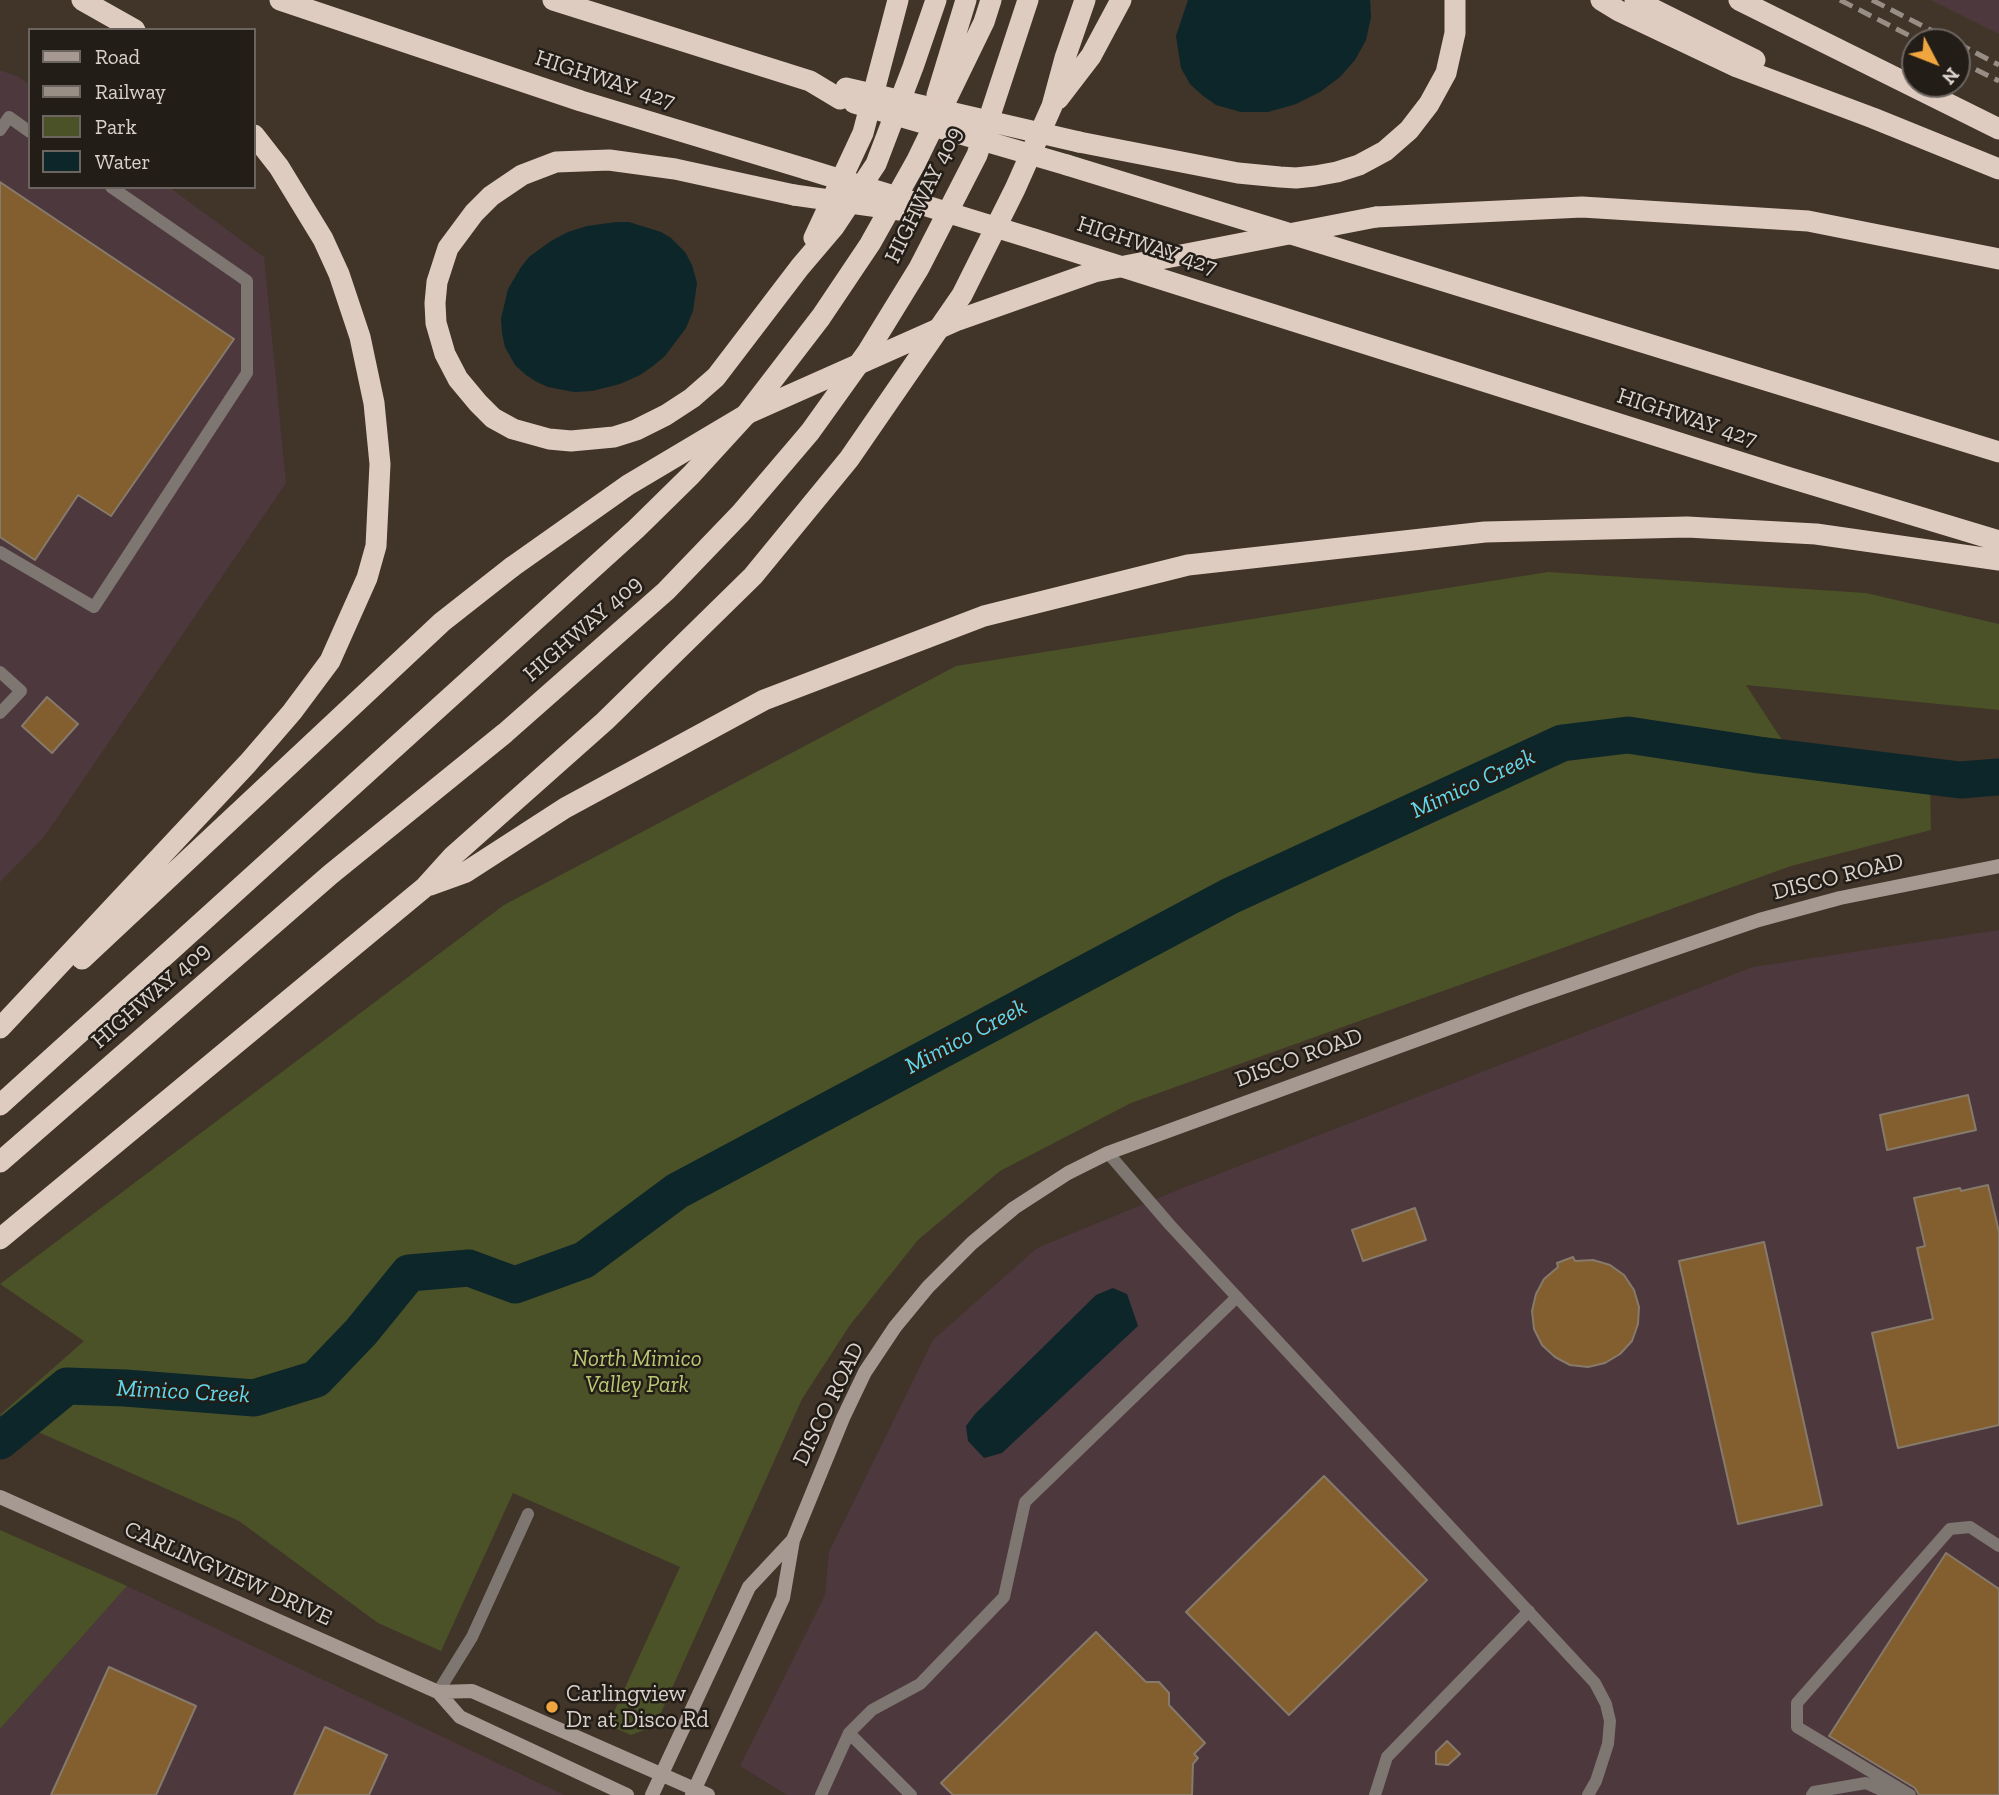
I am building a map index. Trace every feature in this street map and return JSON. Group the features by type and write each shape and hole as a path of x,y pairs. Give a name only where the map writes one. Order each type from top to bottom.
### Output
{"highway":[{"path":"82,0 131,28"},
{"name":"HIGHWAY 427","path":"280,0 581,102 1034,239 1787,477 1999,541"},
{"path":"553,0 1067,165 1999,452"},
{"path":"800,267 863,133 898,0"},
{"path":"936,0 876,164 834,227 716,377 692,398 666,415 636,430 603,439 548,439 513,429 493,418 458,379 444,354 436,323 437,282 448,248 461,229 491,196 523,175 556,162 609,160 675,169 794,195 975,221"},
{"path":"916,162 966,0"},
{"name":"HIGHWAY 409","path":"0,1105 636,529 746,416 821,317 870,244 916,162 984,22 991,0"},
{"name":"HIGHWAY 409","path":"0,1162 331,874 505,733 666,591 741,513 810,432 868,351 919,268 977,155 1028,0"},
{"path":"0,1239 425,887 453,856 605,721 753,576 849,459 962,295 1015,189 1052,106 1085,0"},
{"path":"1052,106 1091,56 1121,0"},
{"path":"843,93 1238,173 1315,176 1359,165 1385,151 1409,130 1429,104 1446,73 1455,33 1455,0"},
{"path":"1601,0 1737,67 1874,118 1999,169"},
{"path":"1635,0 1874,118"},
{"path":"1739,0 1999,129"},
{"path":"0,1028 292,712 330,661 367,578 376,546 380,464 374,403 360,337 340,275 323,239 279,167 256,138"},
{"path":"0,1037 432,631 512,567 628,485 748,413 958,320 1094,272 1376,216 1582,207 1808,221 1999,259"},
{"path":"425,887 466,872 565,808 764,700 984,616 1188,565 1485,531 1687,527 1816,534 1999,560"}],"main road":[{"name":"DISCO ROAD","path":"698,1793 783,1598 793,1539 865,1372 895,1327 928,1287 1014,1208 1068,1173 1108,1153 1514,1004 1759,920 1840,898 1999,866"},
{"name":"CARLINGVIEW DRIVE","path":"1,1497 438,1692 460,1717 627,1795"},
{"name":"DISCO ROAD","path":"652,1795 749,1587 793,1539"},
{"name":"CARLINGVIEW DRIVE","path":"438,1692 472,1691 698,1793"}],"lane":[{"path":"0,130 9,117 28,131"},
{"path":"0,552 94,607 247,373 247,281 114,189"},
{"path":"0,672 21,691 0,713"},
{"path":"1108,1153 1170,1225 1595,1683 1606,1704 1610,1721 1608,1744 1597,1782 1588,1795"},
{"path":"821,1795 849,1733 872,1710 920,1684 1004,1598 1026,1502 1237,1297"},
{"path":"438,1692 472,1637 528,1514"},
{"path":"1910,1795 1797,1727 1797,1703 1950,1529 1970,1527 1999,1546"},
{"path":"1375,1795 1387,1757 1529,1611"},
{"path":"849,1733 911,1795"},
{"path":"1812,1795 1814,1792 1866,1783 1892,1795"}],"shaded area":[{"path":"1931,0 1999,0 1999,34"},
{"path":"0,70 28,84 28,189 172,189 264,257 286,483 44,837 0,882"},
{"path":"1999,930 1999,1795 787,1795 740,1766 825,1595 829,1552 933,1340 1037,1248 1185,1187 1753,967"},
{"path":"127,1586 564,1795 0,1795 0,1729"}],"green space":[{"name":"North Mimico Valley Park","path":"1548,572 1866,593 1999,624 1999,710 1746,685 1782,740 1838,774 1930,784 1931,830 1791,866 1131,1103 1000,1171 918,1240 850,1325 802,1399 655,1726 631,1735 608,1725 680,1567 513,1493 441,1651 378,1623 239,1521 0,1415 84,1341 0,1284 504,905 956,666","holes":["1578,732 951,1055 903,1076 913,1054"]},
{"path":"0,1530 127,1586 0,1729"}],"water":[{"path":"1188,0 1370,0 1371,17 1366,40 1355,60 1340,77 1320,92 1296,104 1268,112 1241,112 1216,105 1202,95 1190,84 1181,68 1176,36"},
{"path":"629,222 661,232 685,252 697,283 693,311 686,328 665,356 640,375 620,384 574,392 548,387 526,375 515,365 505,347 501,319 508,289 529,257 551,241 587,226"},
{"path":"1113,1288 1127,1294 1138,1326 1002,1453 984,1458 968,1441 966,1426 975,1414 1096,1295"}],"building":[{"path":"0,182 234,339 111,516 78,495 35,560 0,537"},
{"path":"47,697 78,724 52,753 22,726"},
{"path":"1968,1095 1976,1130 1887,1150 1880,1115"},
{"path":"1988,1185 1999,1232 1999,1425 1898,1448 1872,1333 1933,1319 1917,1248 1925,1246 1914,1198"},
{"path":"1415,1208 1426,1240 1363,1261 1352,1230"},
{"path":"1764,1242 1822,1505 1738,1524 1679,1261"},
{"path":"1573,1257 1575,1261 1593,1260 1610,1265 1624,1275 1634,1290 1639,1307 1638,1324 1632,1341 1620,1354 1605,1363 1588,1367 1570,1365 1555,1357 1542,1345 1534,1329 1532,1311 1536,1294 1544,1279 1558,1267 1557,1263"},
{"path":"1324,1476 1427,1580 1289,1715 1186,1612"},
{"path":"1946,1553 1999,1589 1999,1795 1919,1795 1915,1788 1829,1736"},
{"path":"1096,1632 1146,1682 1159,1682 1169,1693 1169,1705 1205,1743 1194,1754 1198,1758 1193,1764 1192,1795 953,1795 941,1783"},
{"path":"109,1667 196,1706 156,1795 51,1795"},
{"path":"325,1727 387,1755 369,1795 294,1795"},
{"path":"1447,1741 1460,1754 1448,1765 1436,1764 1436,1752"}],"waterway":[{"name":"Mimico Creek","path":"0,1441 67,1386 254,1398 316,1379 361,1332 409,1273 469,1268 515,1285 584,1260 677,1191 1230,896 1562,743 1628,735 1759,755 1960,780 1999,777"}],"railway":[{"path":"1840,0 1901,31"},
{"path":"1872,0 1927,28"},
{"path":"1971,50 1999,65"},
{"path":"1971,67 1999,81"}],"place":[{"name":"Carlingview Dr at Disco Rd","path":"552,1707"}]}
